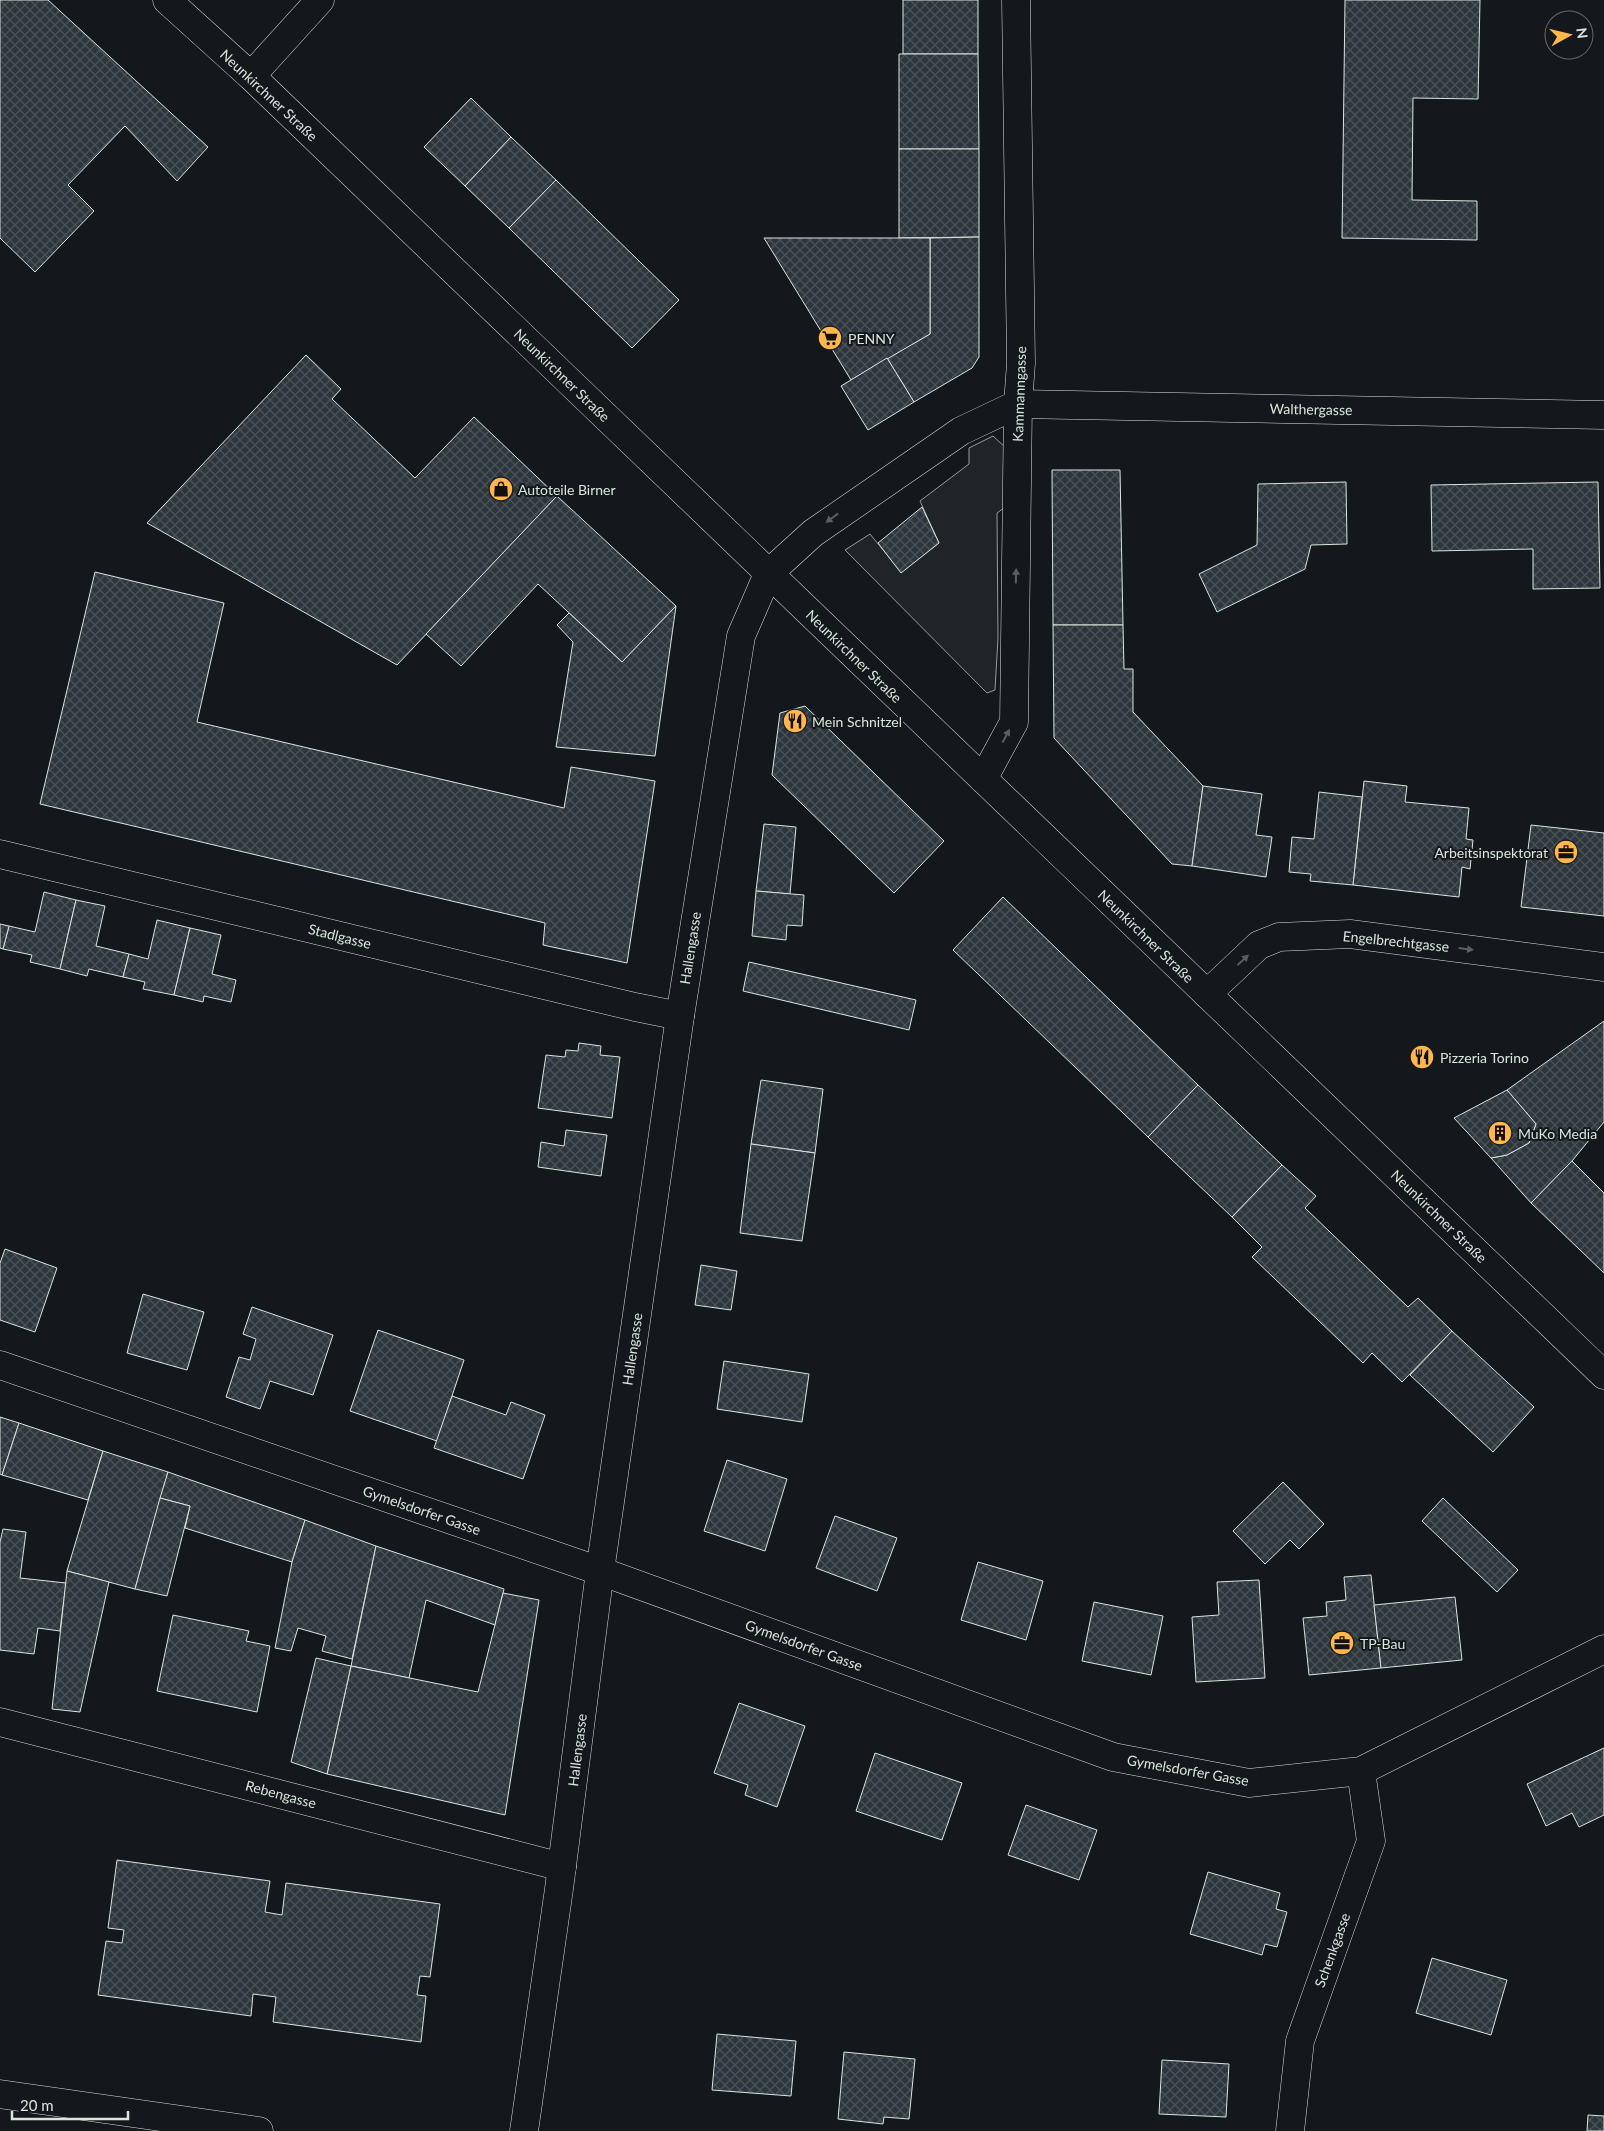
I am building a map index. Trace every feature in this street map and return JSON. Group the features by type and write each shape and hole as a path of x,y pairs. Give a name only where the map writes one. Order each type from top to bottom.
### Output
{"street":[{"name":"Neunkirchner Straße","path":"167,0 250,76 1604,1375"},
{"path":"250,76 320,0"},
{"name":"Kammanngasse","path":"983,779 1014,722 1018,404 1021,363 1016,0"},
{"path":"768,574 814,532 872,490 961,431 1018,404"},
{"name":"Walthergasse","path":"1018,404 1604,415"},
{"name":"Hallengasse","path":"524,2131 562,1867 600,1571 680,1016 741,636 768,574"},
{"name":"Stadlgasse","path":"0,854 626,1005 680,1016"},
{"name":"Engelbrechtgasse","path":"1207,994 1259,945 1279,937 1350,934 1604,967"},
{"name":"Gymelsdorfer Gasse","path":"0,1365 600,1571 1113,1757 1249,1783 1361,1771 1604,1649"},
{"name":"Rebengasse","path":"0,1722 562,1867"},
{"name":"Schenkgasse","path":"1290,2131 1300,2041 1371,1841 1361,1771"},
{"path":"0,2094 259,2131"}],"shaded area":[{"path":"993,436 1006,448 1008,505 997,513 998,638 995,690 987,693 845,550 870,534 901,572 939,543 920,501 969,464 969,448"}],"building":[{"path":"0,0 48,0 208,147 177,181 125,126 68,185 94,211 35,272 0,238"},
{"path":"903,0 978,0 978,54 903,54"},
{"path":"1345,0 1480,0 1478,99 1413,98 1412,200 1477,201 1477,240 1342,238"},
{"path":"899,54 978,54 979,149 899,149"},
{"path":"471,98 511,137 465,186 424,147"},
{"path":"511,137 556,180 509,228 465,186"},
{"path":"899,149 979,149 979,237 899,238"},
{"path":"556,180 679,300 632,348 509,228"},
{"path":"979,237 979,357 972,368 914,402 887,358 930,334 930,238"},
{"path":"764,238 930,238 930,334 851,380"},
{"path":"306,355 341,389 332,399 415,478 474,417 557,496 397,665 147,523"},
{"path":"887,358 914,402 868,430 841,386"},
{"path":"1052,470 1120,470 1123,625 1053,625"},
{"path":"1346,482 1347,544 1311,545 1305,569 1217,612 1199,574 1257,545 1258,484"},
{"path":"1598,482 1600,588 1533,589 1533,549 1432,551 1431,485"},
{"path":"557,496 676,606 622,662 538,584 461,666 426,634"},
{"path":"922,507 939,543 901,573 878,543"},
{"path":"95,572 224,603 197,722 564,808 571,767 655,781 627,963 543,945 545,923 40,804"},
{"path":"676,606 655,756 556,747 573,642 557,625 569,613 622,662"},
{"path":"1053,625 1123,625 1124,669 1133,669 1133,712 1203,786 1192,866 1172,864 1054,738"},
{"path":"805,706 944,841 894,893 772,775 780,713"},
{"path":"1364,781 1407,786 1405,802 1469,808 1466,839 1473,840 1470,869 1462,867 1459,897 1353,885"},
{"path":"1203,786 1262,794 1256,835 1272,837 1266,877 1192,866"},
{"path":"1319,792 1362,797 1353,885 1310,881 1311,874 1289,872 1292,837 1314,839"},
{"path":"764,824 796,827 790,894 756,891"},
{"name":"Arbeitsinspektorat","path":"1531,825 1604,833 1604,916 1521,907"},
{"path":"756,891 804,895 802,926 787,925 786,940 752,936"},
{"path":"44,892 76,900 60,969 30,962 32,955 3,949 9,926 35,932"},
{"path":"1003,897 1198,1085 1148,1137 953,950"},
{"path":"76,900 105,906 96,946 129,954 123,977 89,969 87,976 60,969"},
{"path":"157,920 190,928 174,995 143,989 145,982 123,977 129,954 148,959"},
{"path":"0,924 9,926 3,949 0,948"},
{"path":"190,928 221,935 212,974 236,980 231,1002 204,996 203,1002 174,995"},
{"path":"749,962 916,1000 909,1030 743,991"},
{"path":"1604,1021 1604,1122 1572,1161 1531,1203 1491,1158 1507,1155 1529,1143 1536,1124 1507,1090"},
{"path":"579,1043 601,1046 600,1055 620,1057 612,1118 538,1108 546,1055 565,1057 566,1050 578,1051"},
{"path":"761,1080 823,1089 815,1153 751,1144"},
{"path":"1198,1085 1282,1165 1232,1217 1148,1137"},
{"name":"MuKo Media","path":"1507,1090 1536,1124 1529,1143 1507,1155 1491,1158 1454,1118"},
{"path":"566,1130 607,1135 601,1176 538,1167 541,1142 564,1146"},
{"path":"751,1144 815,1153 802,1241 740,1233"},
{"path":"1572,1161 1604,1193 1604,1273 1531,1203"},
{"path":"1282,1165 1316,1196 1305,1208 1408,1307 1418,1298 1452,1331 1402,1382 1372,1353 1363,1363 1252,1257 1262,1247 1232,1217"},
{"path":"5,1249 57,1268 35,1332 0,1320 0,1263"},
{"path":"701,1265 737,1271 731,1310 695,1305"},
{"path":"143,1294 204,1312 187,1370 127,1353"},
{"path":"252,1307 333,1335 313,1395 270,1381 260,1409 226,1397 239,1357 250,1360 256,1339 243,1334"},
{"path":"378,1330 464,1360 437,1441 350,1411"},
{"path":"1452,1331 1534,1407 1493,1452 1410,1375"},
{"path":"724,1361 809,1374 802,1422 717,1409"},
{"path":"452,1396 506,1415 511,1402 545,1415 523,1479 434,1448"},
{"path":"0,1417 19,1423 2,1475 0,1474"},
{"path":"19,1423 103,1451 88,1500 2,1475"},
{"path":"103,1451 168,1472 135,1589 67,1571"},
{"path":"727,1460 787,1479 765,1551 704,1531"},
{"path":"168,1472 305,1520 292,1562 185,1528 190,1506 160,1498"},
{"path":"1283,1482 1324,1524 1299,1549 1290,1540 1265,1564 1233,1531"},
{"path":"160,1498 190,1506 167,1596 135,1589"},
{"path":"1443,1498 1518,1570 1497,1592 1422,1521"},
{"path":"835,1516 897,1538 877,1591 816,1568"},
{"path":"305,1520 376,1546 352,1659 322,1651 326,1636 298,1628 291,1651 275,1648 292,1562"},
{"path":"3,1529 26,1532 20,1578 66,1583 60,1631 38,1628 34,1654 0,1650 0,1542"},
{"path":"376,1546 504,1589 495,1625 426,1600 409,1678 351,1666"},
{"path":"978,1562 1043,1581 1026,1640 961,1620"},
{"path":"67,1571 109,1582 80,1712 52,1709"},
{"name":"TP-Bau","path":"1371,1575 1381,1668 1309,1675 1303,1618 1327,1616 1326,1602 1346,1600 1344,1577"},
{"path":"1259,1580 1265,1678 1196,1682 1192,1617 1219,1615 1217,1582"},
{"path":"503,1593 539,1600 505,1815 327,1774 351,1666 478,1692"},
{"path":"1455,1597 1462,1660 1381,1668 1374,1605"},
{"path":"1094,1602 1163,1616 1151,1675 1082,1661"},
{"path":"173,1615 249,1631 246,1641 270,1646 257,1712 157,1691"},
{"path":"316,1658 351,1666 327,1774 291,1762"},
{"path":"739,1703 805,1726 777,1807 745,1795 748,1785 714,1773"},
{"path":"1604,1748 1604,1815 1579,1827 1572,1813 1546,1826 1527,1784"},
{"path":"875,1753 962,1783 942,1840 856,1811"},
{"path":"1026,1805 1097,1830 1079,1880 1008,1855"},
{"path":"117,1860 270,1881 265,1912 282,1915 286,1883 440,1904 430,1977 420,1976 417,1995 426,1996 421,2042 273,2022 276,1997 253,1994 251,2016 98,1995 106,1941 122,1943 124,1930 108,1928"},
{"path":"1208,1872 1280,1893 1276,1909 1287,1912 1277,1947 1265,1944 1262,1955 1190,1934"},
{"path":"1432,1958 1507,1980 1491,2035 1416,2013"},
{"path":"717,2034 796,2041 791,2096 712,2090"},
{"path":"844,2052 915,2059 909,2119 884,2117 883,2124 838,2119"},
{"path":"1162,2060 1229,2064 1226,2117 1159,2114"},
{"path":"1588,2115 1604,2116 1604,2131 1587,2131"}],"place":[{"name":"PENNY","path":"830,338"},
{"name":"Autoteile Birner","path":"501,489"},
{"name":"Mein Schnitzel","path":"795,721"},
{"name":"Arbeitsinspektorat","path":"1566,852"},
{"name":"Pizzeria Torino","path":"1422,1057"},
{"name":"MuKo Media","path":"1500,1133"},
{"name":"TP-Bau","path":"1342,1643"}]}
